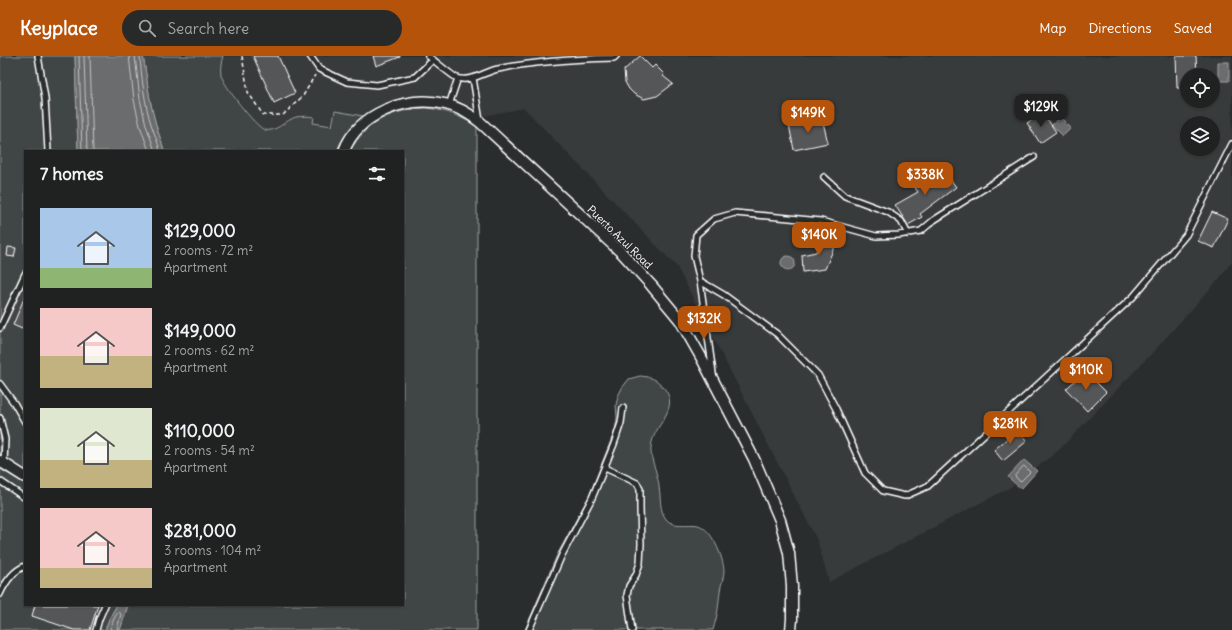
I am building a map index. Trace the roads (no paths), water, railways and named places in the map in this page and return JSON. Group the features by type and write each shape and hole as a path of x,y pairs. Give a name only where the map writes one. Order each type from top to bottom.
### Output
{"street":[{"name":"Puerto Azul Road","path":"345,150 355,132 374,116 390,108 412,102 426,101 450,106 470,115 480,122 622,253 680,320 754,459 780,520 790,553 792,586 791,630"},
{"path":"2,463 24,476"}],"lane":[{"path":"38,56 45,98 48,150"},
{"path":"310,56 318,69 347,82 377,85 415,77 433,60"},
{"path":"428,56 458,78 473,78 496,69 572,59 614,58 616,56"},
{"path":"450,106 458,78"},
{"path":"473,78 480,122"},
{"path":"700,281 724,295 777,334 818,375 836,409 865,473 883,491 906,496 928,486 1133,297 1186,235 1232,144"},
{"path":"714,383 700,281 694,256 696,235 714,219 736,213 821,221 876,236 921,232 934,220 1034,157"},
{"path":"824,177 845,196 888,212 900,221 908,234"},
{"path":"0,328 24,276"},
{"path":"0,384 24,420"},
{"path":"529,630 562,555 584,515 605,468 621,423 623,408"},
{"path":"0,418 5,439 2,463"},
{"path":"605,468 637,483 640,489 642,544 640,563 636,575 629,586 627,595 632,630"},
{"path":"0,481 24,497"},
{"path":"0,594 12,575 24,567"},
{"path":"96,630 105,606"}],"water":[{"path":"75,56 143,56 151,105 164,150 78,150"},
{"path":"1218,62 1229,62 1229,81 1220,81 1220,68 1218,68"},
{"path":"1060,117 1071,128 1063,136 1052,125"},
{"path":"788,256 793,258 795,263 793,268 788,270 783,268 781,263 783,258"},
{"path":"1024,460 1037,471 1021,489 1008,477"},
{"path":"116,606 128,606 120,630 105,630"}]}
